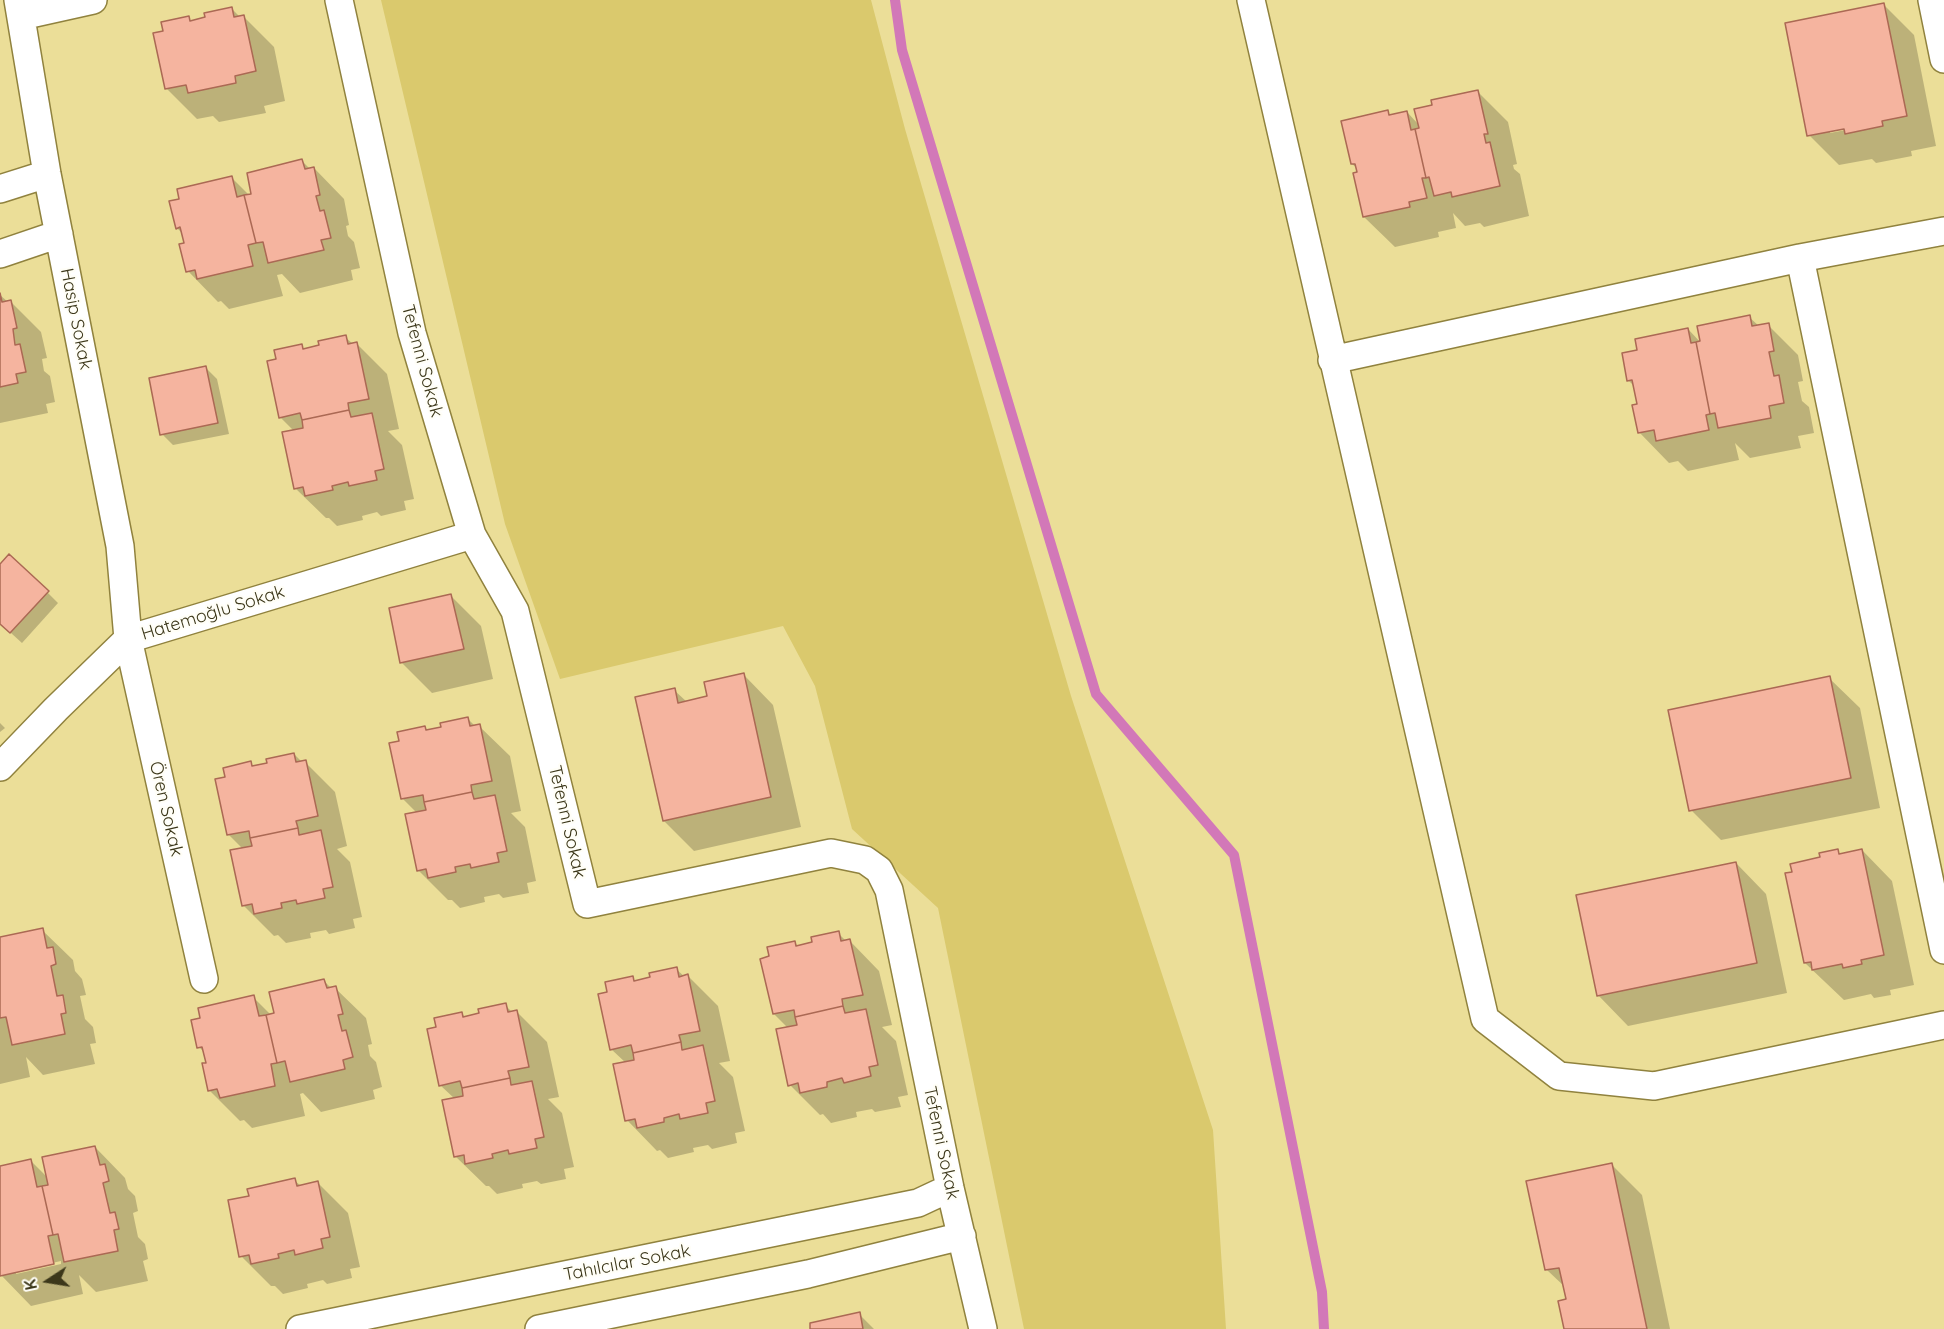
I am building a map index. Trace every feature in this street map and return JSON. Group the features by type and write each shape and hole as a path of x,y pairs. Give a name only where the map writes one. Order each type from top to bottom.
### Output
{"street":[{"path":"20,8 93,0"},
{"name":"Tefenni Sokak","path":"339,0 412,333 472,535 515,611 587,904 831,853 865,860 879,870 889,890 950,1188 983,1329"},
{"path":"1251,0 1485,1019 1559,1076 1654,1086 1944,1025"},
{"path":"1932,0 1944,59"},
{"name":"Hasip Sokak","path":"20,8 47,174 120,546 128,639"},
{"path":"0,189 47,174"},
{"path":"1332,360 1800,258 1944,231"},
{"path":"0,254 59,234"},
{"path":"1800,258 1944,950"},
{"name":"Hatemoğlu Sokak","path":"0,766 128,639 472,535"},
{"name":"Ören Sokak","path":"128,639 204,979"},
{"name":"Tahılcılar Sokak","path":"300,1329 918,1203 950,1188"},
{"path":"539,1329 808,1274 962,1236"}],"shaded area":[{"path":"381,0 871,0 905,129 1071,696 1213,1130 1226,1329 1024,1329 938,908 852,829 815,686 783,626 560,679 505,524"}],"building":[{"path":"1884,3 1907,116 1882,121 1883,126 1845,134 1844,129 1807,136 1785,23"},
{"path":"232,7 234,17 244,15 256,71 235,76 236,83 188,93 186,85 165,89 153,33 163,31 161,22 189,16 190,21 205,17 204,13"},
{"path":"1478,90 1488,134 1484,134 1486,143 1490,142 1500,186 1452,197 1451,192 1434,196 1429,177 1426,178 1415,129 1419,128 1414,109 1432,105 1431,100"},
{"path":"1388,110 1389,115 1407,111 1411,130 1415,129 1426,178 1422,178 1427,198 1409,202 1410,207 1363,217 1353,173 1357,172 1355,164 1351,164 1341,121"},
{"path":"302,159 305,169 314,167 320,195 316,196 320,211 324,210 331,238 321,240 324,250 268,263 263,242 256,243 244,195 251,194 247,173"},
{"path":"232,176 237,197 244,195 256,243 248,245 253,266 197,279 195,270 186,272 179,244 184,243 180,227 176,229 169,201 179,199 177,189"},
{"path":"0,293 2,302 11,300 17,328 13,329 15,345 20,344 26,372 16,374 18,383 0,387"},
{"path":"1750,315 1752,326 1769,323 1774,351 1769,352 1774,376 1779,375 1784,403 1769,406 1771,418 1718,428 1715,413 1710,414 1696,342 1700,341 1697,326"},
{"path":"1688,328 1691,343 1696,342 1710,414 1706,415 1709,430 1656,441 1654,430 1638,433 1632,405 1637,404 1632,380 1627,381 1622,353 1637,350 1635,339"},
{"path":"346,335 348,344 357,342 369,399 348,403 349,410 302,420 300,413 279,418 267,361 276,359 274,350 302,344 303,349 319,345 318,341"},
{"path":"206,366 218,423 160,435 149,378"},
{"path":"349,410 351,417 372,413 384,469 375,471 377,480 349,486 348,482 332,486 333,490 305,496 303,487 294,489 282,432 303,428 302,420"},
{"path":"9,554 49,591 10,633 0,624 0,564"},
{"path":"451,594 464,649 400,663 389,608"},
{"path":"744,673 771,797 663,821 635,697 675,688 678,703 707,696 704,682"},
{"path":"1830,676 1851,778 1689,811 1668,710"},
{"path":"468,717 470,726 480,724 492,781 471,785 472,792 424,802 423,795 401,799 389,743 399,741 397,732 425,726 426,730 441,727 440,723"},
{"path":"294,753 296,762 306,760 318,816 296,821 298,828 250,838 249,831 227,835 215,779 225,777 223,768 251,761 252,766 267,763 266,759"},
{"path":"472,792 474,799 495,795 507,851 497,853 499,862 471,868 470,864 455,867 456,872 428,878 426,869 417,871 405,814 426,810 424,802"},
{"path":"298,828 299,835 321,830 333,887 323,889 325,898 297,904 296,900 281,903 282,908 254,914 252,904 242,906 230,850 252,846 250,838"},
{"path":"1838,849 1839,854 1862,849 1884,955 1861,960 1862,964 1843,968 1842,964 1812,970 1811,962 1804,963 1785,873 1792,872 1790,864 1820,857 1819,853"},
{"path":"1736,862 1757,963 1597,996 1576,895"},
{"path":"43,928 47,948 53,947 56,964 51,966 57,996 63,995 66,1013 61,1014 65,1034 12,1045 6,1017 0,1018 0,937"},
{"path":"839,931 841,941 850,939 863,995 842,999 843,1006 795,1017 794,1010 773,1014 760,959 769,956 767,947 795,941 796,946 812,942 811,937"},
{"path":"677,967 679,977 688,974 700,1031 679,1035 681,1042 633,1053 631,1045 610,1050 598,994 607,992 605,982 633,976 634,981 650,977 649,973"},
{"path":"324,979 327,988 336,986 343,1014 338,1015 342,1031 346,1030 353,1057 343,1060 345,1069 290,1082 285,1061 277,1063 266,1015 274,1013 269,992"},
{"path":"254,995 259,1016 266,1015 277,1063 271,1064 275,1086 220,1098 217,1089 208,1091 202,1063 206,1063 202,1047 197,1048 191,1020 200,1018 198,1008"},
{"path":"506,1003 508,1012 517,1010 529,1067 508,1071 510,1078 462,1088 460,1081 439,1086 427,1029 436,1027 434,1018 462,1012 463,1017 479,1013 478,1009"},
{"path":"843,1006 845,1013 866,1009 878,1065 869,1067 871,1076 844,1083 842,1078 827,1082 827,1087 800,1093 798,1083 788,1086 776,1029 797,1025 795,1017"},
{"path":"681,1042 682,1050 703,1045 715,1101 706,1103 708,1113 680,1119 679,1114 664,1118 664,1122 637,1128 635,1119 625,1121 613,1064 634,1060 633,1053"},
{"path":"510,1078 511,1085 532,1081 544,1137 535,1139 537,1148 509,1154 508,1150 492,1154 493,1158 465,1164 464,1155 454,1157 442,1100 463,1096 462,1088"},
{"path":"95,1146 100,1165 105,1164 109,1181 103,1183 110,1213 115,1212 119,1229 114,1230 118,1251 64,1262 58,1234 53,1235 42,1186 48,1185 42,1157"},
{"path":"31,1159 37,1187 42,1186 53,1235 48,1236 54,1264 0,1276 0,1166"},
{"path":"1612,1163 1647,1329 1564,1329 1558,1301 1566,1299 1559,1268 1545,1270 1526,1181"},
{"path":"295,1178 297,1186 318,1181 330,1237 321,1239 323,1248 295,1255 294,1250 278,1254 279,1258 251,1264 249,1255 239,1257 228,1200 249,1196 247,1189"},
{"path":"860,1312 863,1329 810,1329 810,1323"}],"waterway":[{"path":"895,0 902,50 1096,694 1234,855 1322,1292 1324,1329"}]}
